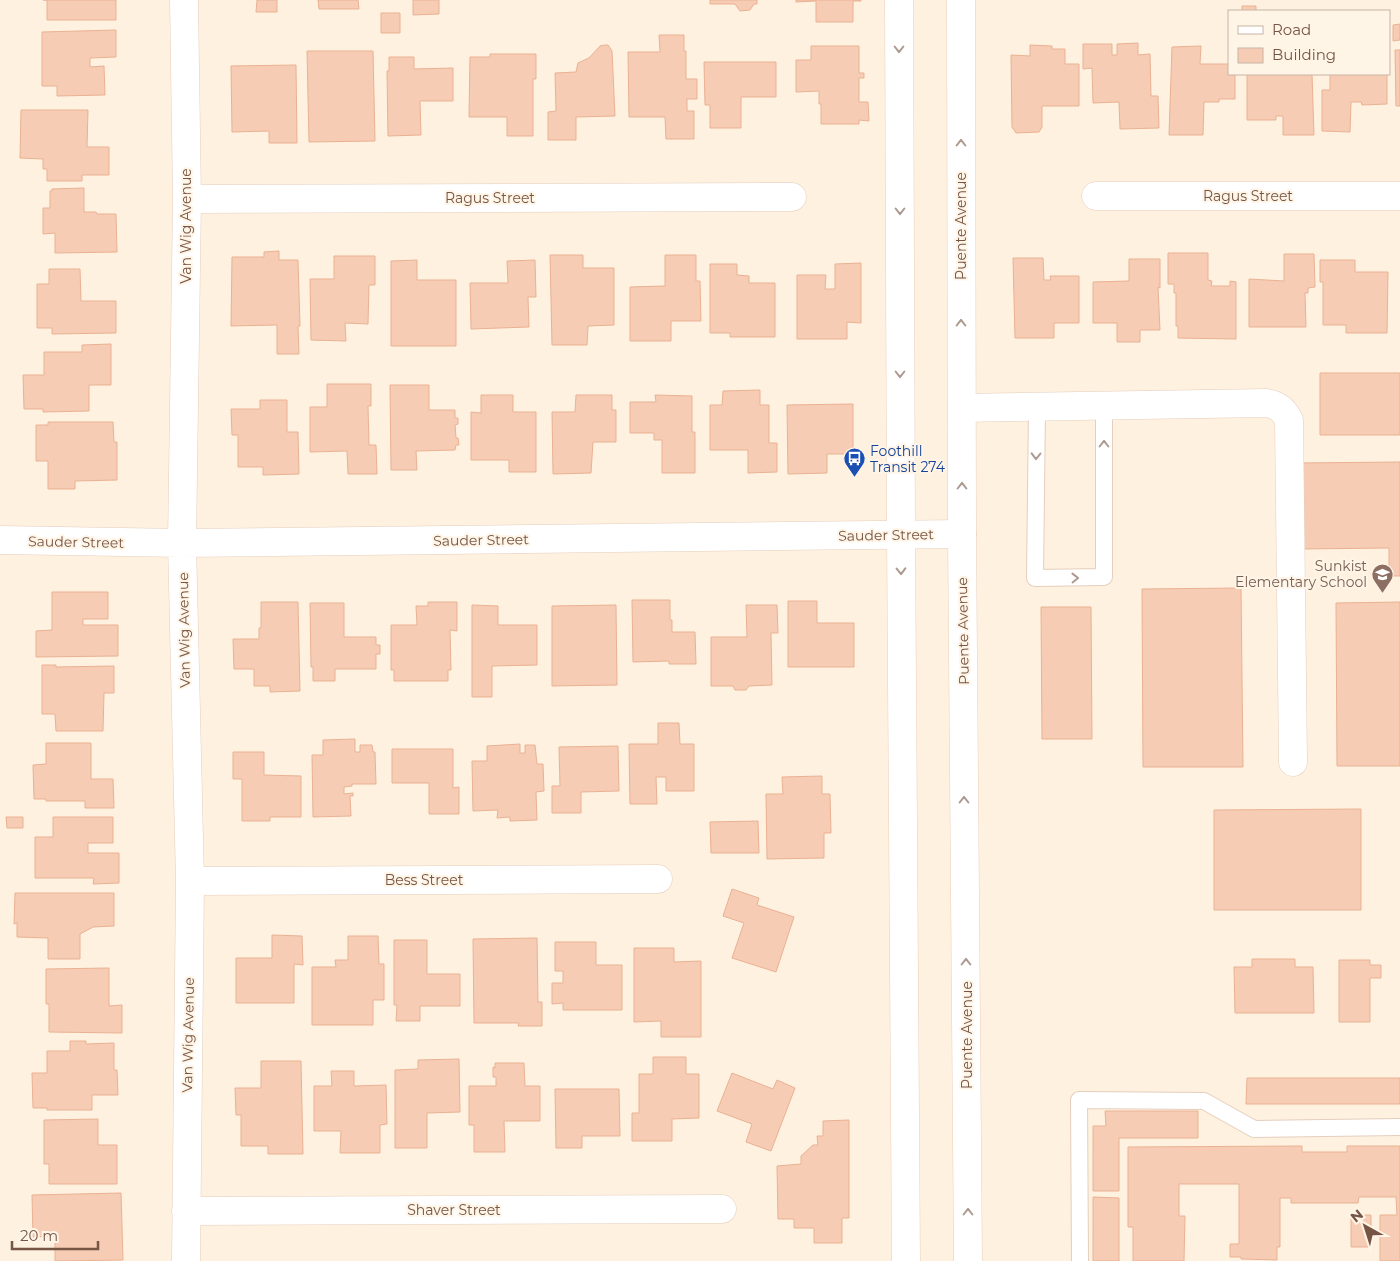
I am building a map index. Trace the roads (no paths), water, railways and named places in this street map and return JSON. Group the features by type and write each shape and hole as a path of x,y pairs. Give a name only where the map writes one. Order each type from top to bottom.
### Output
{"street":[{"name":"Van Wig Avenue","path":"184,0 188,199 182,543 190,881 186,1261"},
{"path":"899,0 900,535 906,1261"},
{"name":"Puente Avenue","path":"960,0 968,1261"},
{"name":"Ragus Street","path":"1096,196 1400,196"},
{"name":"Ragus Street","path":"188,199 792,197"},
{"path":"962,408 1266,402 1276,405 1283,410 1289,420 1293,762"},
{"name":"Sauder Street","path":"0,540 182,543 962,534"},
{"name":"Bess Street","path":"190,881 658,879"},
{"name":"Shaver Street","path":"186,1210 722,1209"}],"lane":[{"path":"1037,407 1035,578 1064,578 1104,577 1104,406"},
{"path":"1080,1261 1079,1100 1204,1101 1254,1129 1400,1127"}],"place":[{"name":"Foothill Transit 274","path":"854,478"},
{"name":"Sunkist Elementary School","path":"1383,593"}]}
